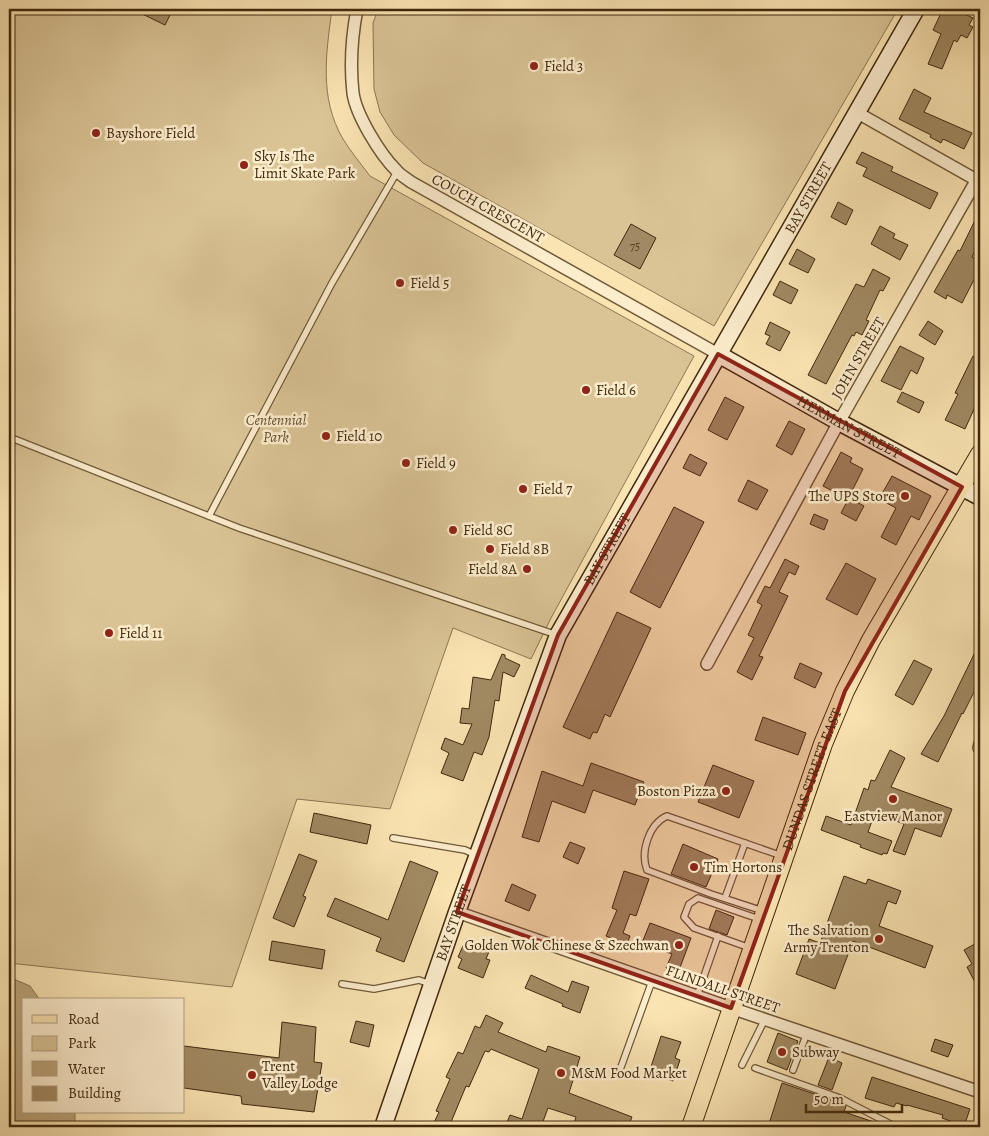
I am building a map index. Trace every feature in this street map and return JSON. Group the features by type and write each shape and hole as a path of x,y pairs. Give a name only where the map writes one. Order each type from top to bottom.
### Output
{"main road":[{"name":"DUNDAS STREET EAST","path":"691,1127 822,744 844,691 871,640 980,454"}],"street":[{"name":"COUCH CRESCENT","path":"357,9 352,47 354,95 362,119 389,163 397,172 411,182 718,354"},
{"name":"BAY STREET","path":"383,1127 457,912 558,636 916,9"},
{"path":"856,112 979,178"},
{"name":"JOHN STREET","path":"707,664 839,422 979,178"},
{"name":"HERMAN STREET","path":"718,354 839,422 980,497"},
{"name":"FLINDALL STREET","path":"457,912 652,981 980,1092"}],"lane":[{"path":"209,516 332,283 397,172"},
{"path":"9,437 239,528 558,636"},
{"path":"763,916 725,898 647,870 644,854 654,825 667,816 784,857"},
{"path":"393,838 465,850 478,855"},
{"path":"725,898 745,843"},
{"path":"752,948 694,928 684,917 689,904 698,898 763,916"},
{"path":"697,996 718,936"},
{"path":"342,984 374,989 419,980 432,984"},
{"path":"621,1067 652,981"},
{"path":"742,1064 765,1019"},
{"path":"793,1070 807,1033"},
{"path":"755,1068 840,1098 896,1127"}],"highlighted area":[{"path":"718,354 962,487 845,691 731,1008 457,912 558,635"}],"green space":[{"name":"Centennial Park","path":"9,9 332,9 326,76 330,108 343,139 370,176 694,356 551,618 531,659 453,628 390,809 297,799 232,987 9,963"},
{"path":"378,9 898,9 714,326 423,163 394,135 380,112 374,89 373,23"}],"water":[{"path":"9,977 30,986 39,998 22,998 22,1114 75,1114 75,1127 9,1127"}],"building":[{"path":"132,9 173,9 165,25"},
{"path":"954,9 973,18 969,25 973,27 967,38 961,35 957,42 954,40 942,69 928,64 941,34 933,30 942,11 950,15"},
{"path":"914,89 931,98 924,112 972,133 964,149 943,139 941,143 930,137 931,135 899,119"},
{"path":"862,152 893,167 891,171 938,193 930,209 863,176 867,168 856,163"},
{"path":"838,202 853,210 846,225 831,217"},
{"path":"980,210 980,240 972,257 980,261 980,268 962,303 947,295 946,299 934,292 958,250 960,251"},
{"path":"631,224 656,238 640,269 614,255"},
{"path":"880,226 895,234 893,238 908,245 900,260 871,244"},
{"path":"797,249 815,259 808,273 789,264"},
{"path":"873,269 890,278 883,291 880,290 866,320 869,321 862,335 856,332 854,336 852,335 826,384 808,375 856,284 864,287"},
{"path":"780,281 798,290 791,304 773,295"},
{"path":"928,321 943,331 935,345 919,335"},
{"path":"770,322 790,332 780,351 766,344 770,336 765,334"},
{"path":"900,346 924,358 917,374 911,370 901,390 881,381"},
{"path":"973,356 980,360 980,396 965,429 945,420 958,394 955,393"},
{"path":"902,392 924,402 919,413 897,402"},
{"path":"725,397 744,407 727,440 708,430"},
{"path":"789,421 805,429 792,455 776,446"},
{"path":"841,452 852,458 850,462 863,469 848,499 823,486"},
{"path":"690,454 707,463 700,476 683,468"},
{"path":"892,476 931,496 919,520 911,516 896,545 881,537 896,508 879,499"},
{"path":"748,480 768,490 757,510 738,501"},
{"path":"849,498 864,506 856,521 841,513"},
{"path":"674,507 704,522 660,608 630,592"},
{"path":"814,514 828,520 824,530 810,524"},
{"path":"785,559 799,566 795,575 789,572 779,592 788,596 759,656 763,657 752,680 737,672 754,638 748,635 762,605 757,602 765,586 770,588"},
{"path":"846,563 876,579 857,615 826,599"},
{"path":"617,612 651,628 610,717 605,714 597,733 593,732 590,739 563,727"},
{"path":"980,642 980,690 976,688 938,762 921,754 944,716"},
{"path":"502,654 505,655 505,658 520,665 514,677 503,672 499,701 495,700 489,737 482,755 474,752 463,781 441,773 449,753 441,749 445,738 463,745 472,724 460,723 462,708 469,709 473,677 491,680"},
{"path":"914,660 932,669 913,705 895,695"},
{"path":"800,663 822,673 815,688 794,678"},
{"path":"763,717 806,733 798,755 755,740"},
{"path":"890,750 905,758 891,787 952,809 941,837 915,828 905,855 893,851 904,824 875,813 868,832 892,841 887,854 883,853 882,855 860,847 861,845 821,830 826,816 851,825 864,788 868,790 871,780 875,781"},
{"path":"591,763 644,782 635,805 593,790 585,813 552,801 539,842 522,837 542,771 583,786"},
{"name":"Boston Pizza","path":"713,765 754,781 739,818 698,802"},
{"path":"314,813 371,825 367,844 310,832"},
{"path":"570,842 585,848 578,864 563,857"},
{"name":"Tim Hortons","path":"683,844 718,859 706,887 671,874"},
{"path":"299,854 317,861 303,896 306,897 294,927 273,918"},
{"path":"410,861 438,872 404,962 376,951 381,938 327,916 335,898 388,920"},
{"path":"624,871 649,879 636,916 630,914 623,933 630,936 625,950 613,946 616,940 606,936 617,910 612,908"},
{"path":"844,876 866,884 868,879 901,891 896,904 888,901 879,926 933,946 925,968 853,941 835,989 796,974 809,939 820,943"},
{"path":"512,884 536,895 529,911 505,901"},
{"path":"716,910 734,917 727,935 709,929"},
{"path":"650,923 691,938 678,973 666,968 672,954 642,943"},
{"path":"466,939 490,949 486,959 490,960 483,978 458,968 462,959 458,957"},
{"path":"272,941 325,950 322,969 269,960"},
{"path":"980,941 980,992 967,967 972,964 964,950"},
{"path":"531,975 568,992 572,981 589,987 580,1013 525,988"},
{"path":"486,1015 503,1023 498,1032 546,1052 548,1046 580,1057 569,1093 632,1117 628,1127 573,1127 576,1117 548,1108 541,1127 505,1127 510,1115 522,1119 539,1069 491,1049 489,1052 485,1051 469,1087 466,1086 449,1127 432,1127 439,1112 436,1111 450,1079 446,1077 458,1052 463,1054 475,1026 480,1028"},
{"path":"356,1021 374,1025 369,1047 350,1042"},
{"name":"Trent Valley Lodge","path":"282,1022 316,1027 314,1062 322,1063 314,1112 242,1104 241,1096 185,1088 185,1046 279,1058"},
{"name":"Subway","path":"778,1033 798,1041 787,1070 767,1062"},
{"path":"661,1036 681,1042 675,1058 680,1060 673,1081 649,1073"},
{"path":"935,1039 953,1045 948,1057 931,1051"},
{"path":"829,1057 842,1063 832,1090 818,1085"},
{"path":"872,1077 970,1109 964,1126 942,1118 943,1115 896,1103 894,1107 865,1098"},
{"path":"782,1083 838,1102 846,1106 844,1112 884,1127 768,1127"}],"place":[{"name":"Field 3","path":"534,66"},
{"name":"Bayshore Field","path":"96,133"},
{"name":"Sky Is The Limit Skate Park","path":"244,165"},
{"name":"Field 5","path":"400,283"},
{"name":"Field 6","path":"586,390"},
{"name":"Field 10","path":"326,436"},
{"name":"Field 9","path":"406,463"},
{"name":"Field 7","path":"523,489"},
{"name":"The UPS Store","path":"905,496"},
{"name":"Field 8C","path":"453,530"},
{"name":"Field 8B","path":"490,549"},
{"name":"Field 8A","path":"527,569"},
{"name":"Field 11","path":"109,633"},
{"name":"Boston Pizza","path":"726,791"},
{"name":"Eastview Manor","path":"893,799"},
{"name":"Tim Hortons","path":"694,867"},
{"name":"The Salvation Army Trenton","path":"879,939"},
{"name":"Golden Wok Chinese & Szechwan","path":"679,945"},
{"name":"Subway","path":"782,1052"},
{"name":"M&M Food Market","path":"561,1073"},
{"name":"Trent Valley Lodge","path":"252,1075"}]}
